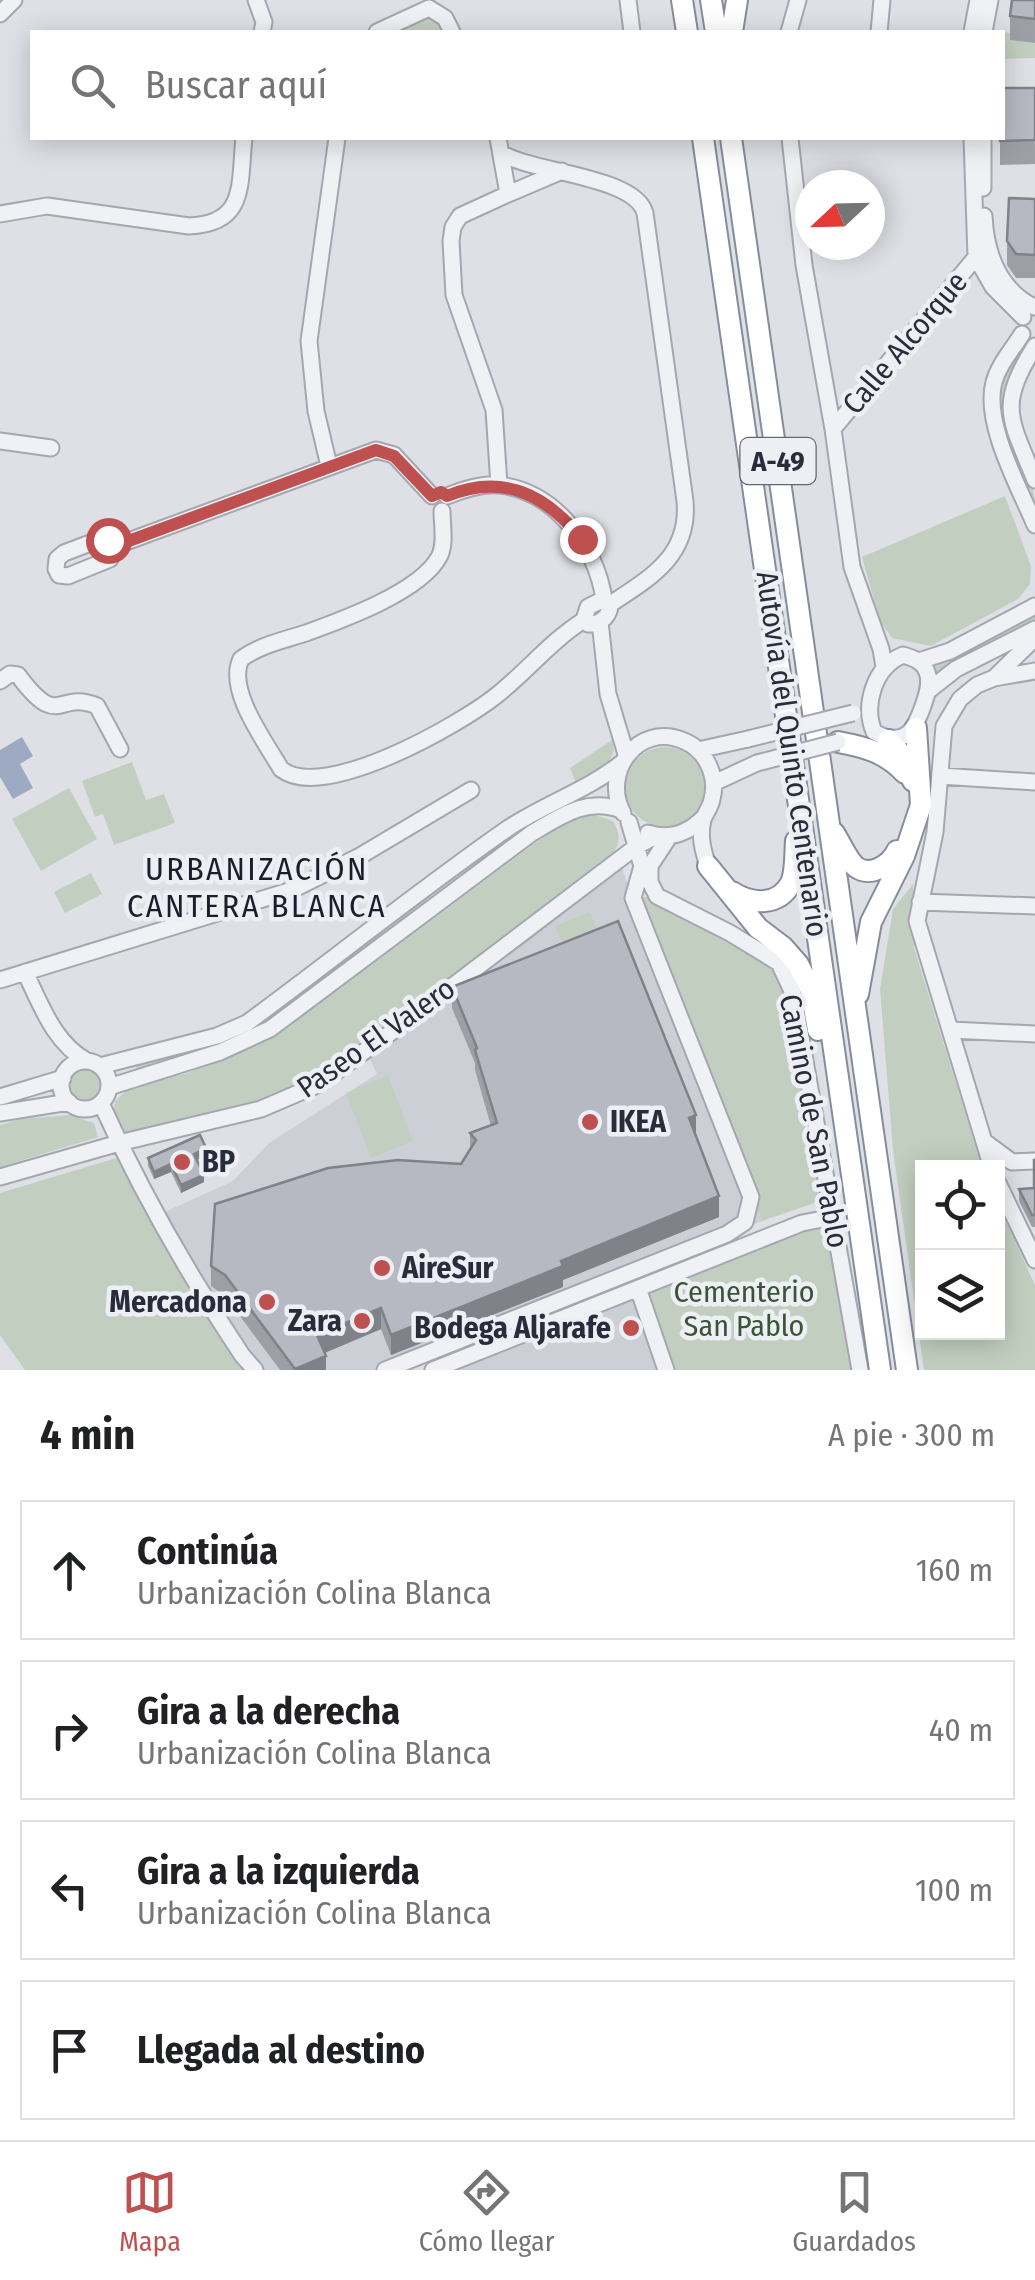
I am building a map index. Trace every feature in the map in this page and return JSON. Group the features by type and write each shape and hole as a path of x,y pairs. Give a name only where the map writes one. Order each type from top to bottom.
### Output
{"highway":[{"path":"682,0 687,30"},
{"path":"711,0 716,30"},
{"path":"732,30 737,0"},
{"name":"Autovía del Quinto Centenario","path":"703,140 880,1370"},
{"name":"Autovía del Quinto Centenario","path":"731,140 907,1370"},
{"path":"855,1005 871,922 904,856 921,805 916,728"},
{"path":"830,827 856,867 866,871 880,869 894,858 915,804 913,782 900,754 881,736"},
{"path":"838,742 870,748 895,763 913,782"},
{"path":"722,885 757,902 782,895 793,880 800,810"},
{"path":"708,866 758,928 784,947 798,964 811,990 845,1130"}],"street":[{"path":"0,14 14,0"},
{"path":"256,0 264,22 262,30"},
{"path":"628,0 632,30"},
{"path":"790,30 798,0"},
{"path":"879,30 882,0"},
{"path":"972,30 978,0"},
{"path":"984,30 990,0"},
{"path":"381,30 429,8 444,18 451,30"},
{"path":"0,214 47,206 211,226 232,210 238,196 244,140"},
{"path":"329,466 316,411 310,341 337,140"},
{"path":"790,140 804,265 852,567 884,667 869,702 869,719 881,736"},
{"path":"972,140 976,257 993,287 1028,316"},
{"path":"983,140 987,250 1002,280 1028,316 1035,346 1015,378 1010,404 1035,480"},
{"path":"500,145 524,163 562,171 632,195 643,206 686,530 674,552 648,578 606,602 588,607 623,759 615,791 650,888"},
{"path":"500,145 508,194"},
{"path":"499,484 494,410 454,295 450,241 453,226 460,216 562,171"},
{"name":"Calle Alcorque","path":"833,429 976,257"},
{"path":"1028,316 1000,365 991,410 1035,526"},
{"path":"0,440 51,448"},
{"path":"115,546 376,450 394,456 441,501 443,546 439,557 415,581 378,602 258,648 242,659 236,679 240,694 288,775 313,778 348,770 385,758 448,728 495,697 592,621"},
{"path":"441,501 465,489 499,484 530,496 574,529 595,562 606,602"},
{"path":"872,629 885,645 919,660 950,651 1035,606"},
{"path":"928,691 956,669 1035,629"},
{"path":"994,678 1035,638"},
{"path":"884,667 902,655"},
{"path":"714,783 757,763 838,742 905,736 916,728 928,691 928,674 919,660"},
{"path":"990,1160 916,920 935,832 944,726 960,699 977,685 1035,671"},
{"path":"0,681 10,674 18,675 36,699 50,707 84,702 97,706 120,749"},
{"path":"698,750 853,713 869,702"},
{"path":"616,723 644,741"},
{"path":"0,1096 64,1075 75,1064 94,1064 217,1036 248,1024 507,829 554,800 604,777 644,741 668,737 684,741 698,750 712,770 714,796 703,818 701,845 708,866"},
{"path":"940,776 1035,782"},
{"path":"0,980 292,890 360,856 471,790"},
{"path":"108,1086 244,1044 284,1019 532,834 559,817 594,803 695,852 708,866"},
{"path":"650,888 650,866 666,836 689,830 703,818"},
{"name":"Paseo El Valero","path":"0,1177 260,1109 317,1085 637,846 666,836"},
{"path":"385,1370 727,1234 745,1222 751,1197 633,898 642,866"},
{"name":"Camino de San Pablo","path":"650,888 656,896 779,963 793,992 860,1370"},
{"path":"920,902 1035,906"},
{"path":"24,972 58,1036 73,1053 94,1064 108,1086"},
{"path":"950,1030 1035,1034"},
{"path":"58,1036 64,1075 62,1091 68,1102"},
{"path":"0,1114 68,1102 88,1108 101,1103 108,1086"},
{"path":"101,1103 174,1250 255,1370"},
{"path":"985,1142 1012,1162 1035,1161"},
{"path":"1005,1170 1012,1162"},
{"path":"1005,1192 1029,1238 1035,1260"},
{"path":"433,1370 802,1223 833,1216"},
{"path":"638,1288 666,1370"}],"shaded area":[{"path":"620,864 762,1221 382,1370 255,1370 156,1216 233,1181 269,1143 377,1074 366,1051"},
{"path":"636,1293 663,1370 451,1370"}],"green space":[{"path":"421,16 435,20 440,30 395,30"},
{"path":"1005,32 1011,33 1010,40 1035,43 1035,58 1005,59"},
{"path":"1020,350 1023,353 1010,374 1005,394 1006,413 1033,487 1035,508 1009,448 1000,409 1007,370"},
{"path":"1005,496 1031,566 1030,584 1018,599 931,646 892,638 880,621 862,557"},
{"path":"1035,612 1035,620 954,662 938,676 931,663"},
{"path":"612,740 614,751 605,771 575,781 570,768"},
{"path":"657,747 673,747 694,758 705,787 694,816 673,827 657,827 643,821 631,809 625,795 625,779 631,765 643,753"},
{"path":"132,762 146,800 164,794 175,823 114,845 103,814 95,817 82,781"},
{"path":"69,788 97,839 41,871 12,819"},
{"path":"563,802 565,806 487,854 266,1022 220,1045 137,1070 136,1065 207,1045 491,847"},
{"path":"589,813 613,821 619,837 613,854 407,1013 258,1107 131,1134 125,1131 114,1110 115,1101 132,1086 188,1073 260,1043 567,819"},
{"path":"91,873 102,894 65,913 54,892"},
{"path":"913,884 914,948 980,1160 915,1160 915,1306 893,1150 880,989 893,909"},
{"path":"657,896 779,963 829,1198 762,1221 633,898"},
{"path":"590,912 597,929 562,943 555,926"},
{"path":"85,1068 97,1073 102,1085 97,1097 85,1102 73,1097 68,1085 73,1073"},
{"path":"388,1075 413,1141 371,1158 346,1093"},
{"path":"70,1115 94,1123 98,1137 0,1167 0,1125"},
{"path":"123,1156 255,1370 25,1370 0,1335 0,1193"},
{"name":"Cementerio San Pablo","path":"833,1217 860,1370 666,1370 638,1288"},
{"path":"1005,1219 1035,1285 1035,1370 924,1370 920,1340 1005,1340"}],"water":[{"path":"22,737 33,756 20,764 33,788 13,799 0,777 0,750"}],"building":[{"path":"1012,0 1035,0 1035,19 1010,16"},
{"path":"1005,88 1035,88 1035,140 1000,141 1005,140"},
{"path":"1009,198 1035,199 1035,255 1016,254 1007,241"},
{"path":"618,921 696,1115 689,1118 719,1196 561,1261 563,1266 391,1335 381,1308 317,1335 326,1356 295,1369 225,1275 211,1266 215,1204 328,1168 398,1160 461,1164 476,1140 470,1133 497,1123 477,1048 452,987"},
{"path":"200,1135 206,1148 194,1154 204,1175 181,1185 171,1164 154,1172 148,1158"},
{"path":"1034,1160 1035,1215 1032,1215 1019,1189 1034,1188"}],"place":[{"name":"IKEA","path":"590,1122"},
{"name":"BP","path":"182,1162"},
{"name":"AireSur","path":"382,1268"},
{"name":"Mercadona","path":"267,1302"},
{"name":"Zara","path":"362,1321"},
{"name":"Bodega Aljarafe","path":"631,1328"}],"district":[{"name":"URBANIZACIÓN CANTERA BLANCA","path":"257,888"}],"route":[{"path":"108,540 115,546 376,450 394,456 432,496 499,484 550,508 582,539"}]}
